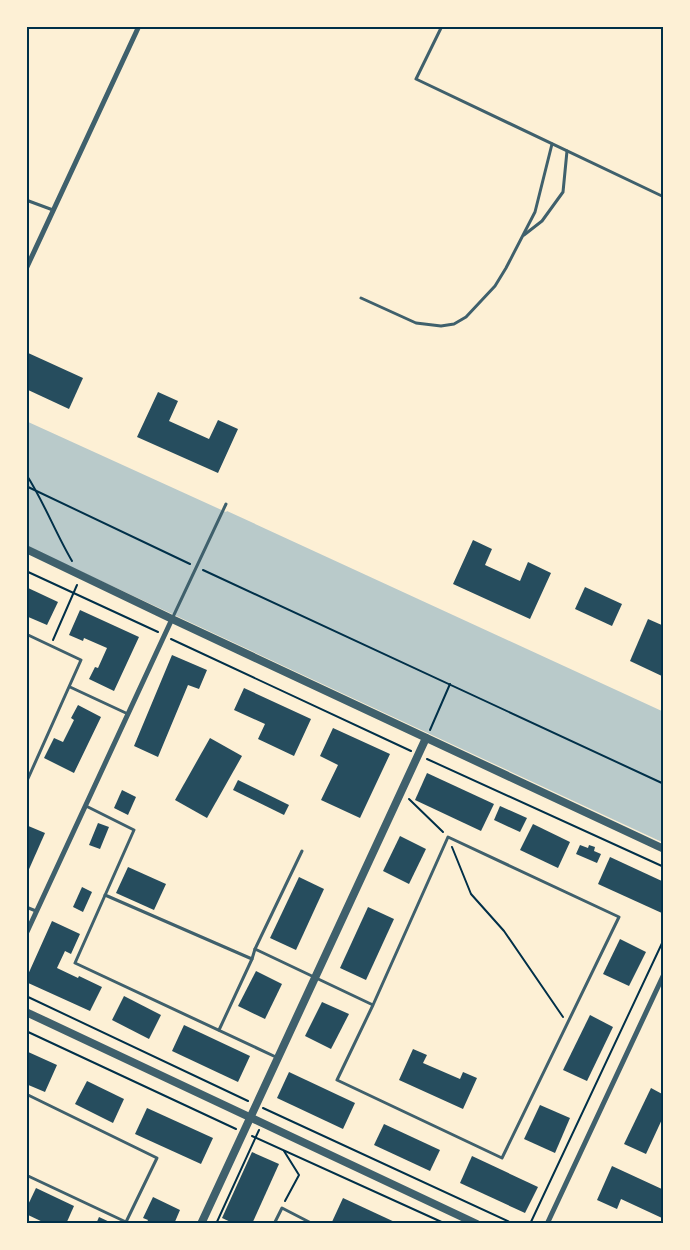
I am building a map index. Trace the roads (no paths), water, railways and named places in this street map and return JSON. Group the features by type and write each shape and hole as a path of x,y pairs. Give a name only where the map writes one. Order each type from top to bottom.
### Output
{"street":[{"path":"26,269 139,26"},
{"path":"26,549 664,849"},
{"path":"26,934 172,619"},
{"path":"201,1224 426,738"},
{"path":"547,1224 664,974"},
{"path":"26,1012 477,1224"}],"lane":[{"path":"442,26 416,79 664,197"},
{"path":"361,298 416,323 442,326 454,324 466,317 487,296 506,268 535,212 552,144"},
{"path":"522,237 542,221 563,192 568,151"},
{"path":"26,200 54,210"},
{"path":"172,619 226,504"},
{"path":"26,634 81,660 26,783"},
{"path":"70,687 128,714"},
{"path":"86,806 134,830 75,963 279,1058"},
{"path":"448,837 619,917 502,1158 337,1080 373,1005 448,837"},
{"path":"219,1030 302,851"},
{"path":"105,895 252,959"},
{"path":"26,907 36,912"},
{"path":"255,949 373,1005"},
{"path":"26,1094 157,1158 126,1222 26,1175"},
{"path":"274,1224 282,1208 313,1224"}]}
